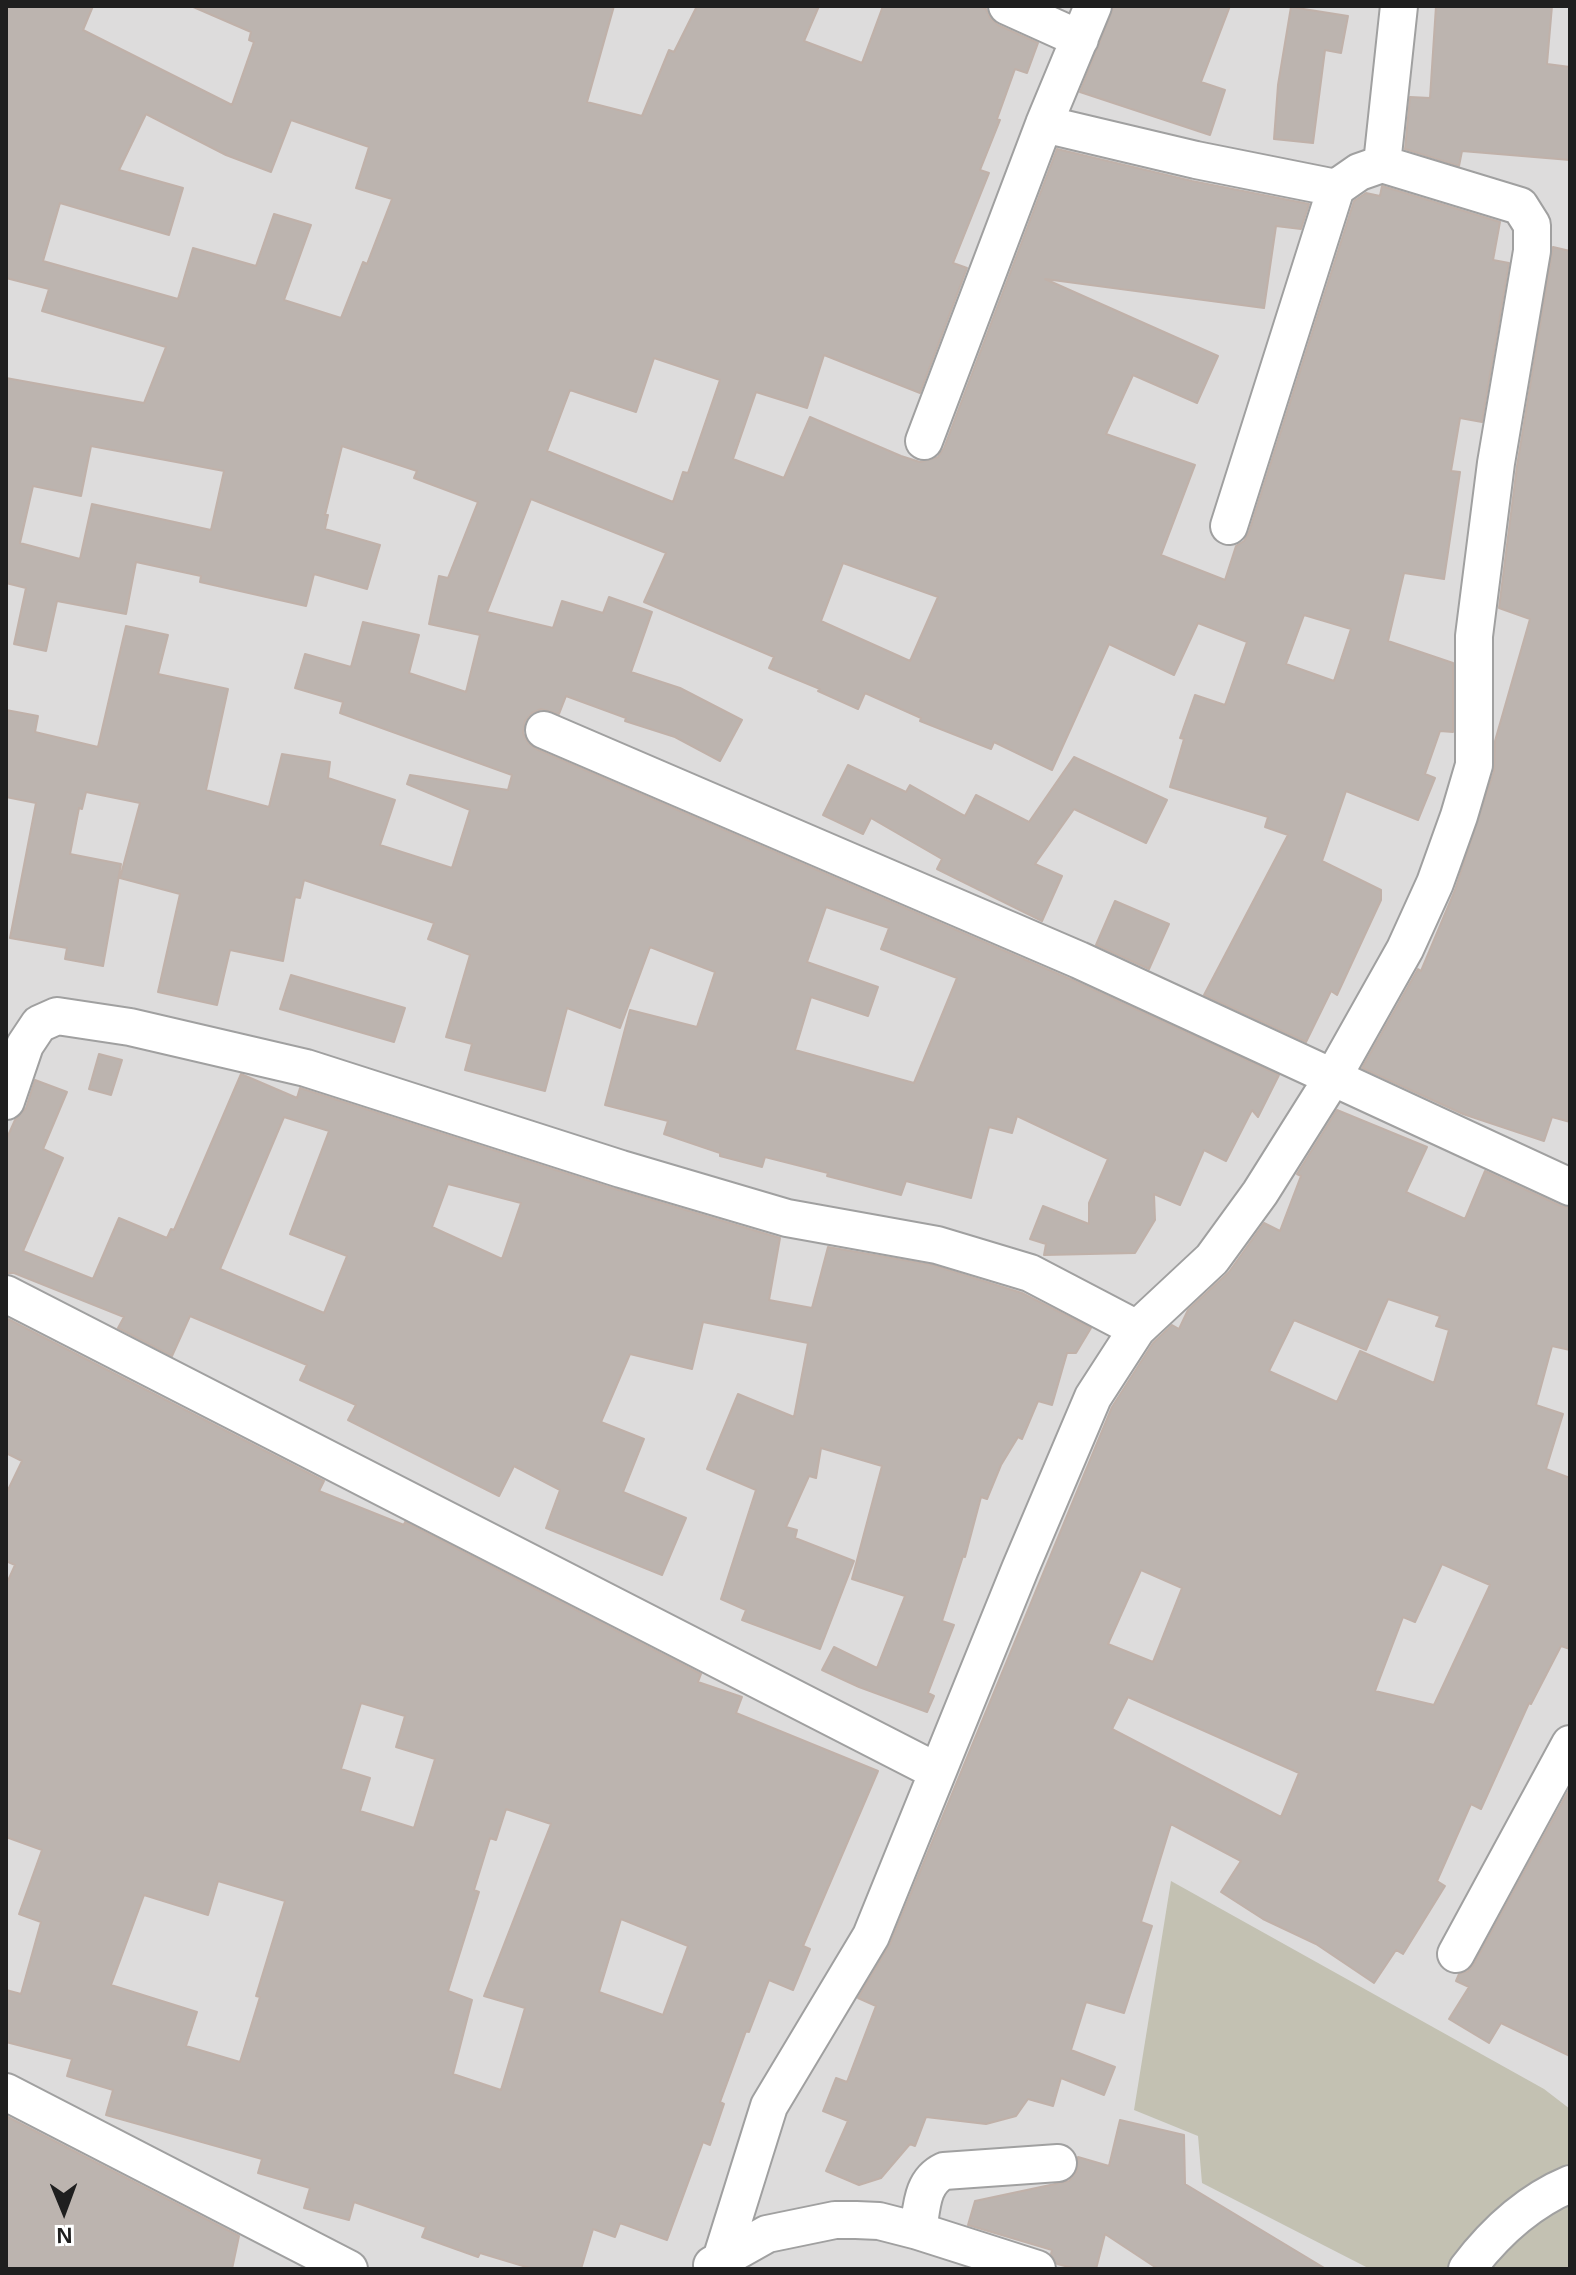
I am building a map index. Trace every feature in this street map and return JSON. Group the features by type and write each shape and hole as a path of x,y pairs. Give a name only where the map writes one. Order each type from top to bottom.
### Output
{"street":[{"path":"924,441 1044,124 1087,22 1007,6"},
{"path":"1382,164 1399,6"},
{"path":"1044,124 1196,160 1336,188"},
{"path":"715,2266 769,2106 871,1936 936,1771 1093,1397 1137,1329 1212,1259 1260,1193 1333,1077 1405,949 1429,896 1474,765 1476,622 1496,463 1532,251 1532,225 1520,206 1382,164 1359,172 1336,188 1229,526"},
{"path":"544,730 1079,960 1570,1187"},
{"path":"6,1101 25,1045 39,1024 57,1016 130,1027 306,1068 621,1169 787,1218 937,1245 1030,1273 1137,1329"},
{"path":"6,1294 936,1771"},
{"path":"1456,1954 1570,1744"},
{"path":"6,2092 349,2269"},
{"path":"918,2231 927,2186 937,2174 1058,2163"},
{"path":"1467,2269 1486,2243 1511,2220 1534,2202 1570,2184"},
{"path":"715,2266 767,2234 835,2220 879,2221 1037,2269"}],"shaded area":[{"path":"6,6 1570,6 1570,2269 6,2269"},
{"path":"1171,1881 1544,2089 1570,2109 1570,2269 1370,2269 1202,2183 1198,2136 1134,2110"}],"building":[{"path":"6,6 93,6 83,30 232,105 254,42 249,40 251,32 191,6 614,6 587,102 642,116 669,50 674,52 697,6 819,6 804,41 862,63 883,6 979,6 986,9 998,25 1038,43 1027,73 1015,69 997,119 1000,120 980,170 989,173 953,263 967,268 920,393 824,355 807,408 756,392 733,459 784,478 810,417 920,462 938,457 1057,149 1192,181 1309,204 1301,229 1276,226 1264,308 1045,279 1218,356 1197,403 1133,375 1106,434 1195,465 1161,555 1225,580 1236,546 1244,541 1249,532 1354,201 1366,193 1380,196 1382,186 1500,222 1493,260 1509,263 1482,422 1460,418 1451,471 1460,472 1444,579 1404,573 1388,641 1453,663 1453,732 1440,731 1425,774 1435,778 1418,820 1346,791 1322,861 1381,890 1381,900 1337,995 1331,991 1306,1042 1204,995 1288,835 1265,827 1268,817 1170,787 1184,739 1180,738 1195,695 1225,705 1247,642 1198,623 1174,675 1109,644 1052,770 994,742 991,749 920,721 921,718 865,693 858,709 769,668 774,657 644,602 666,553 531,499 487,612 553,628 562,601 603,613 609,597 652,612 631,672 680,688 742,720 720,761 675,737 625,721 626,718 566,696 559,714 541,709 525,721 523,733 528,743 1070,979 1279,1075 1258,1117 1252,1110 1226,1161 1204,1150 1180,1205 1154,1194 1155,1220 1135,1253 1044,1255 1046,1244 1030,1239 1043,1206 1089,1224 1089,1203 1108,1159 1017,1116 1012,1133 989,1127 971,1198 906,1181 901,1195 765,1157 762,1167 720,1156 720,1153 664,1134 668,1121 605,1105 630,1010 697,1027 715,972 650,947 620,1028 567,1008 545,1091 465,1070 472,1044 446,1037 470,955 428,939 434,923 304,880 300,898 295,897 283,961 230,950 217,1005 158,992 180,894 120,878 140,803 86,792 82,809 79,808 70,854 121,864 103,966 65,959 67,948 10,938 36,803 6,797 6,710 38,716 35,732 98,747 126,626 168,635 158,674 228,689 206,790 269,807 282,754 330,762 328,778 395,800 380,845 452,868 470,810 407,784 410,775 508,790 512,775 340,713 343,702 295,688 305,654 351,667 363,622 419,635 409,673 466,692 480,635 429,624 439,576 448,578 478,502 414,478 417,471 342,446 325,515 328,515 325,529 380,545 367,589 314,574 306,606 200,582 201,576 136,562 126,614 57,601 46,651 14,644 26,588 6,583 6,378 144,403 166,347 42,311 49,289 6,278","holes":["146,114 226,155 271,172 291,120 369,147 356,188 392,199 367,264 363,262 341,318 284,300 311,225 274,214 256,266 193,248 178,299 43,261 60,203 169,235 183,188 119,170","654,358 720,380 688,473 683,472 673,502 547,451 570,390 636,412","91,446 224,471 211,530 92,504 80,559 20,543 33,486 81,496","843,563 938,597 910,661 821,621","1304,615 1351,629 1334,681 1286,664","826,907 889,928 881,949 957,978 914,1083 795,1050 811,997 868,1016 878,987 807,962"]},
{"path":"1114,6 1230,6 1201,82 1225,90 1210,135 1080,92"},
{"path":"1436,6 1552,6 1547,64 1570,67 1570,160 1462,151 1459,166 1405,149 1410,97 1430,98"},
{"path":"1291,7 1348,16 1341,53 1325,50 1313,143 1274,139 1278,85"},
{"path":"1553,247 1570,251 1570,1122 1552,1117 1544,1141 1463,1114 1362,1068 1418,969 1421,971 1455,890 1494,771 1495,741 1530,619 1499,608 1517,466"},
{"path":"1074,757 1167,800 1146,843 1074,809 1035,864 1062,876 1042,921 937,869 942,859 871,818 863,834 823,815 848,765 906,792 910,785 965,816 976,795 1029,822"},
{"path":"1115,901 1169,924 1149,969 1096,945"},
{"path":"291,975 405,1008 394,1042 280,1009"},
{"path":"99,1054 122,1060 111,1095 89,1089"},
{"path":"241,1074 297,1098 300,1088 615,1189 780,1238 769,1300 812,1308 828,1247 932,1265 1022,1293 1091,1328 1076,1353 1067,1353 1052,1405 1038,1401 1022,1439 1018,1437 1001,1465 987,1499 981,1497 965,1557 942,1621 954,1625 928,1693 934,1696 927,1712 822,1670 834,1647 877,1668 905,1596 852,1579 882,1466 821,1448 816,1478 809,1476 786,1527 797,1530 795,1538 854,1561 820,1649 742,1620 746,1610 721,1599 756,1490 707,1469 738,1394 794,1417 808,1343 703,1322 692,1369 630,1354 601,1422 644,1439 623,1492 686,1518 662,1575 546,1528 560,1490 514,1466 499,1496 348,1420 356,1405 300,1380 307,1365 190,1316 172,1356 118,1328 124,1317 14,1273 6,1273 6,1140 15,1120 26,1108 35,1080 67,1092 43,1149 63,1158 23,1251 93,1279 119,1218 167,1238 171,1229 174,1230","holes":["284,1117 329,1131 290,1234 347,1256 324,1313 220,1269","448,1184 521,1203 502,1259 432,1227"]},
{"path":"1337,1110 1427,1147 1406,1192 1465,1219 1485,1171 1570,1208 1570,1350 1552,1346 1536,1405 1563,1414 1546,1469 1570,1478 1570,1649 1561,1646 1529,1703 1481,1809 1471,1804 1437,1881 1445,1886 1403,1954 1396,1950 1374,1983 1316,1944 1263,1919 1221,1892 1241,1861 1171,1824 1141,1922 1152,1926 1124,2013 1086,2002 1071,2050 1115,2067 1104,2095 1061,2078 1053,2106 1028,2099 1016,2116 986,2124 926,2117 915,2146 910,2144 881,2178 859,2185 826,2171 848,2121 823,2111 836,2078 847,2082 876,2006 858,1998 890,1944 1112,1407 1153,1343 1172,1325 1179,1329 1188,1310 1229,1272 1264,1223 1280,1231 1301,1176 1297,1174","holes":["1388,1299 1440,1316 1436,1326 1449,1330 1434,1383 1360,1351 1337,1402 1269,1371 1294,1320 1366,1350","1442,1564 1490,1585 1434,1705 1375,1691 1403,1617 1415,1622","1141,1570 1182,1588 1153,1662 1108,1644","1128,1697 1299,1773 1281,1817 1112,1729"]},
{"path":"6,1318 324,1481 319,1491 404,1525 405,1522 701,1674 698,1682 742,1697 736,1713 878,1771 803,1946 810,1949 793,1990 769,1980 749,2032 746,2031 720,2102 724,2104 710,2145 703,2142 667,2240 620,2223 615,2237 593,2229 581,2269 533,2269 480,2253 478,2257 422,2237 426,2227 354,2202 349,2220 304,2208 310,2188 258,2173 262,2159 106,2115 113,2090 67,2076 72,2059 6,2042 6,1990 21,1994 41,1922 19,1914 42,1850 6,1837 6,1585 15,1565 6,1561 6,1494 22,1461 6,1453","holes":["361,1703 405,1716 396,1747 435,1759 414,1828 360,1811 370,1778 341,1769","506,1809 551,1824 484,1996 525,2008 501,2090 453,2074 472,2000 448,1991 479,1892 474,1890 490,1838 496,1840","218,1881 285,1901 240,2062 186,2046 197,2012 111,1985 144,1895 208,1915","621,1919 688,1946 663,2015 599,1992"]},
{"path":"1570,1788 1570,2056 1501,2023 1489,2043 1449,2019 1469,1987 1456,1981 1459,1974 1468,1971 1474,1964"},
{"path":"6,2116 239,2236 232,2269 6,2269"},
{"path":"1120,2120 1184,2135 1185,2184 1326,2269 1158,2269 1105,2234 1096,2269 1077,2269 1057,2264 1052,2250 968,2225 975,2201 1069,2181 1077,2171 1078,2157 1109,2166"}]}
